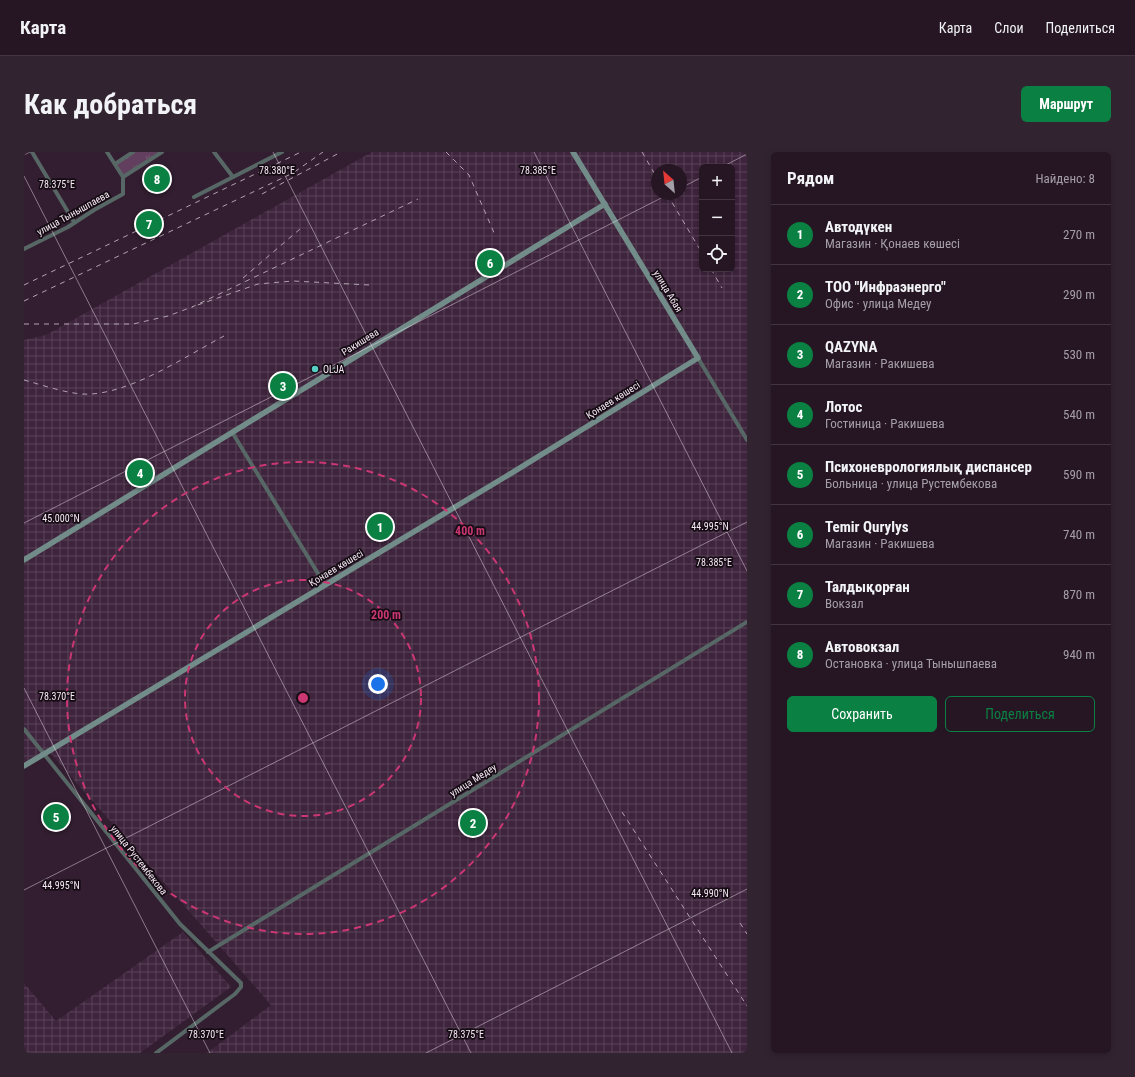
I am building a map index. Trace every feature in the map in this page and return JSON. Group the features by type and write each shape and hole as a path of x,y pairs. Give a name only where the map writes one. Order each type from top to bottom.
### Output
{"street":[{"path":"32,152 74,222"},
{"path":"107,152 123,177 162,152"},
{"path":"115,164 133,152"},
{"path":"214,152 233,177"},
{"path":"194,197 282,152"},
{"name":"улица Абая","path":"573,152 747,440"},
{"name":"улица Тынышпаева","path":"24,248 68,227 74,222 124,194 123,177"},
{"name":"Ракишева","path":"24,560 605,204"},
{"name":"Қонаев көшесі","path":"24,766 698,358"},
{"path":"232,432 325,585"},
{"name":"улица Медеу","path":"208,952 747,622"},
{"name":"улица Рустембекова","path":"24,729 45,753 180,924 241,983 241,987 235,994 156,1053"}],"shaded area":[{"path":"372,152 747,152 747,1053 207,1053 271,1005 47,749 24,764 24,340 46,335"},
{"path":"183,932 231,987 140,1053 24,1053 24,983 56,1021"}],"green space":[{"path":"135,152 159,152 123,175 117,164"}],"railway":[{"path":"24,285 301,152"},
{"path":"24,301 293,173 323,152"},
{"path":"262,194 341,152"},
{"path":"446,152 469,175 495,235"},
{"path":"642,152 651,168"},
{"path":"369,285 293,281 258,284 192,307 418,199"},
{"path":"671,200 699,248"},
{"path":"243,278 300,229"},
{"path":"713,272 722,288"},
{"path":"24,324 133,324 168,316 192,307"},
{"path":"24,380 81,394 98,393 117,389 135,383 154,374 224,336"},
{"path":"622,812 747,1006"},
{"path":"740,923 747,934"}],"place":[{"name":"Автовокзал","path":"157,179"},
{"name":"Талдықорған","path":"149,224"},
{"name":"Temir Qurylys","path":"490,263"},
{"name":"OLJA","path":"315,369"},
{"name":"QAZYNA","path":"283,386"},
{"name":"Лотос","path":"140,473"},
{"name":"Автодүкен","path":"380,527"},
{"name":"Психоневрологиялық диспансер","path":"56,817"},
{"name":"ТОО \"Инфраэнерго\"","path":"473,823"}]}
